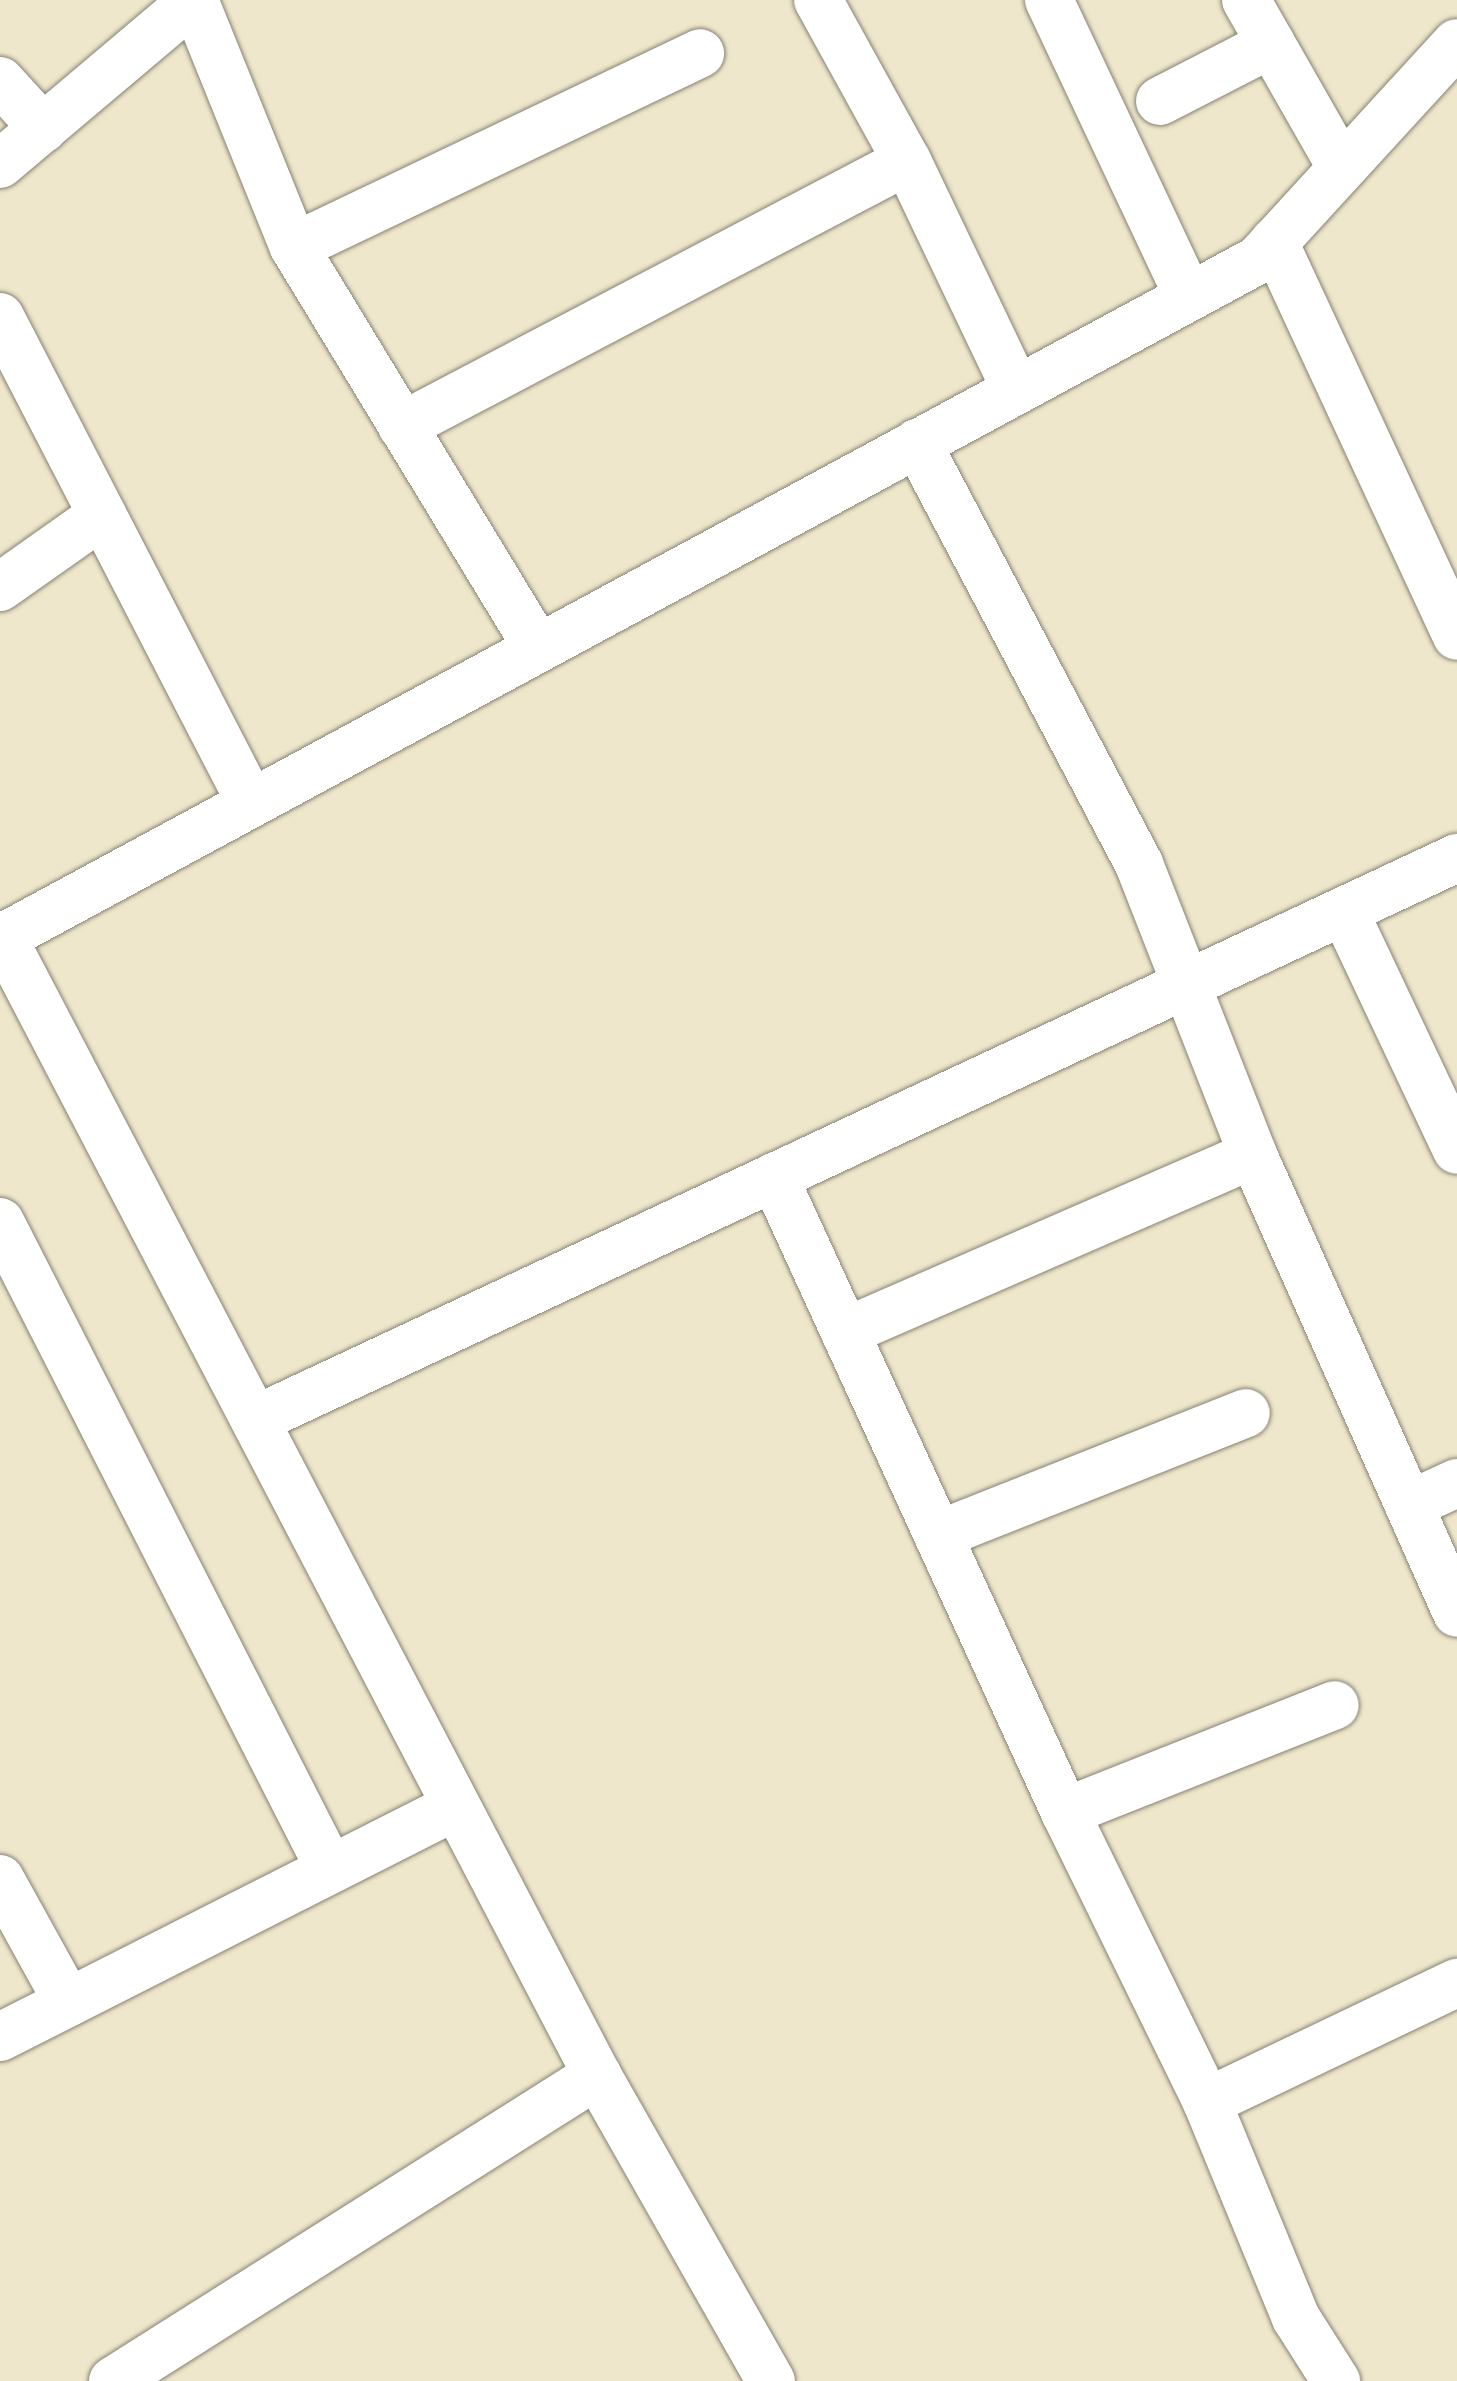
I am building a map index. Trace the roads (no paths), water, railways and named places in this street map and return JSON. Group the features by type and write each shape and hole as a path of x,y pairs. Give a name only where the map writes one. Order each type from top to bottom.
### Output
{"street":[{"path":"0,164 194,0 294,247 538,648"},
{"path":"818,0 907,160 1016,390"},
{"path":"1048,0 1189,297"},
{"path":"1246,0 1342,168"},
{"path":"772,2381 597,2075 1,939 1258,260 1457,43"},
{"path":"1160,100 1271,44"},
{"path":"294,247 700,53"},
{"path":"0,81 43,128"},
{"path":"402,426 907,160"},
{"path":"1274,242 1457,636"},
{"path":"0,317 250,803"},
{"path":"917,443 1139,864 1253,1155 1457,1614"},
{"path":"0,587 102,515"},
{"path":"255,1420 1457,858"},
{"path":"1344,911 1457,1150"},
{"path":"845,1332 1253,1155"},
{"path":"774,1177 1065,1812 1206,2102 1296,2318 1336,2381"},
{"path":"0,1222 330,1869"},
{"path":"938,1535 1246,1414"},
{"path":"1409,1505 1457,1483"},
{"path":"1065,1812 1336,1706"},
{"path":"0,2037 456,1806"},
{"path":"0,1878 68,2002"},
{"path":"1206,2102 1457,1984"},
{"path":"113,2381 597,2075"}]}
